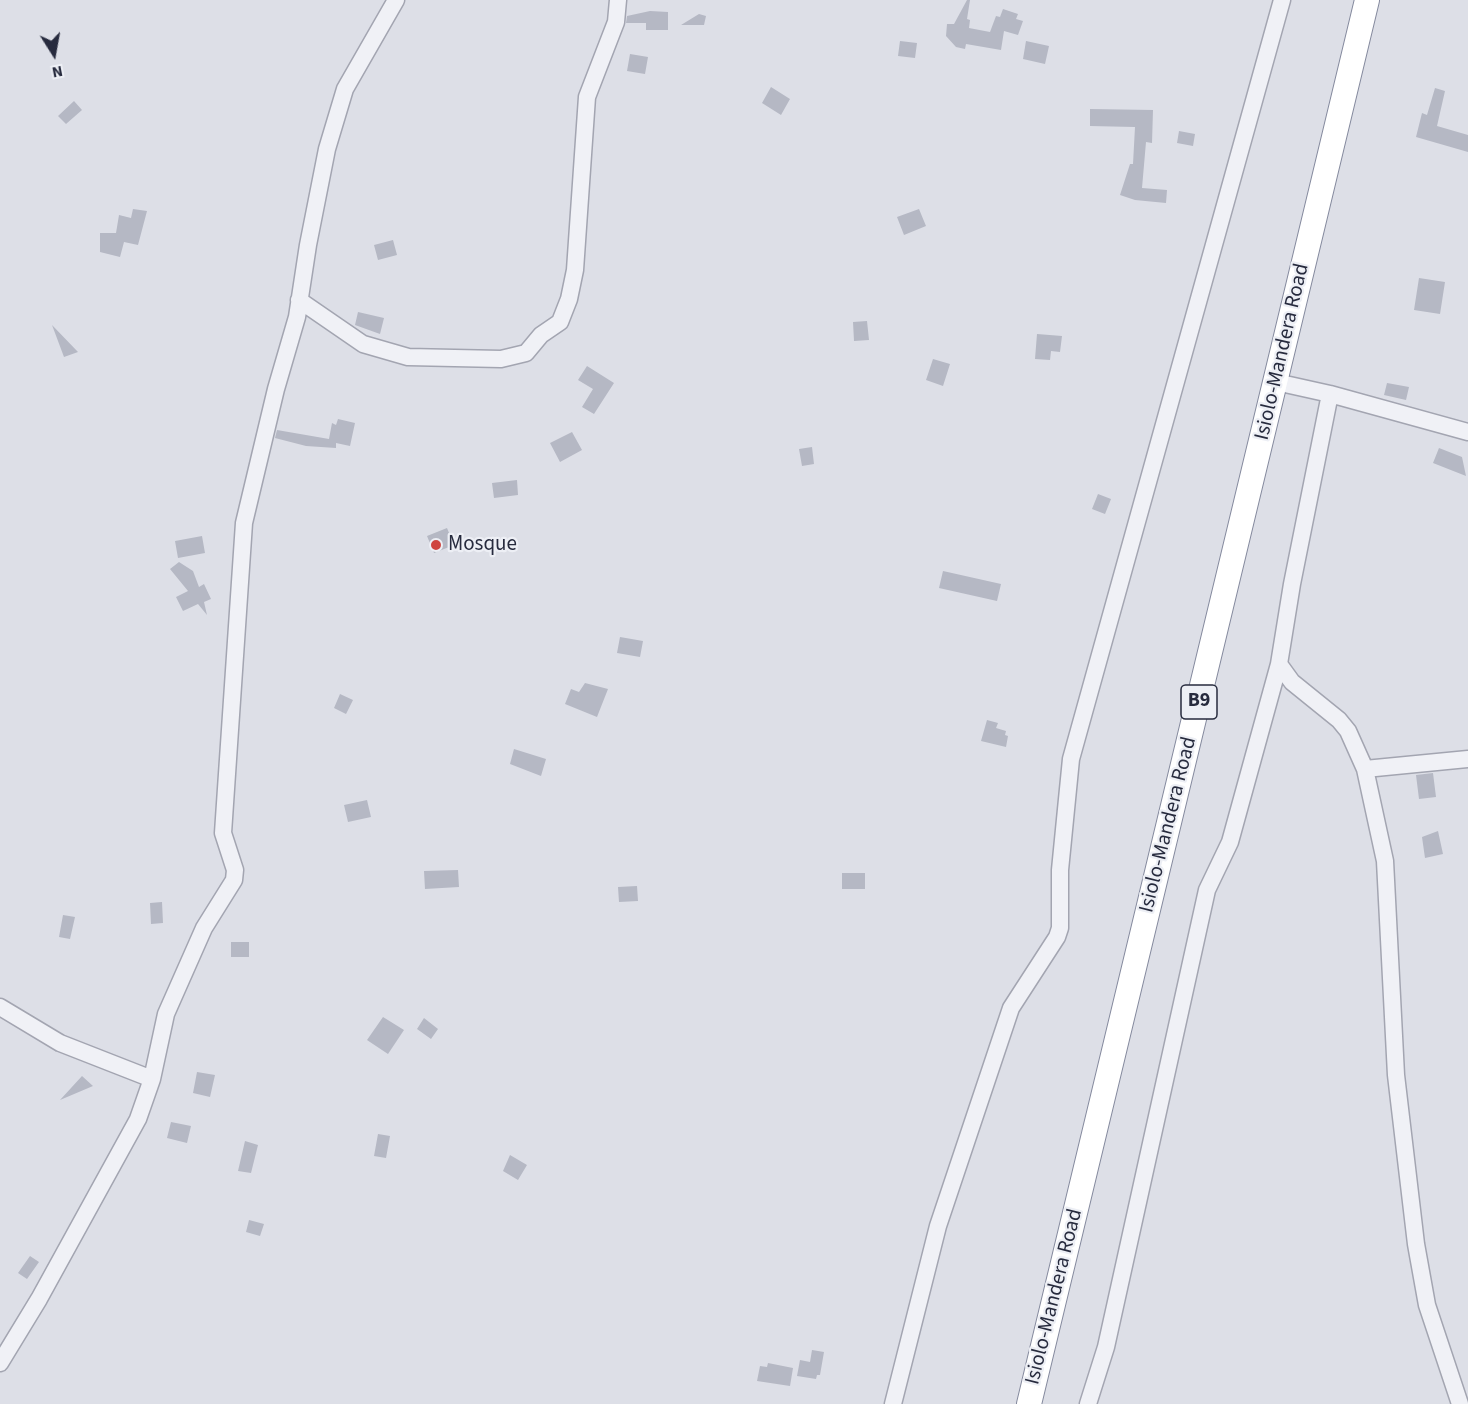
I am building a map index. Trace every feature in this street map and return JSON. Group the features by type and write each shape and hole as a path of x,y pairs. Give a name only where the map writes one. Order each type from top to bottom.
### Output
{"highway":[{"name":"Isiolo-Mandera Road","path":"1029,1404 1367,0"}],"street":[{"path":"0,1363 101,1189 138,1119 152,1078 166,1014 204,928 234,880 235,870 223,833 244,523 299,300 327,149 345,89 396,0"},
{"path":"299,300 363,344 408,357 501,359 525,353 542,335 560,322 569,299 575,270 587,97 616,22 618,0"},
{"path":"892,1404 938,1226 1011,1008 1057,937 1060,928 1060,870 1071,759 1282,0"},
{"path":"1276,382 1330,394 1468,432"},
{"path":"1088,1404 1106,1347 1207,890 1230,842 1279,664 1292,584 1330,394"},
{"path":"1279,664 1292,682 1339,720 1360,752 1365,770 1385,861 1396,1074 1418,1255 1427,1305 1460,1404"},
{"path":"1365,770 1468,759"},
{"path":"0,1007 60,1042 152,1078"}],"building":[{"path":"967,0 970,0 967,19 970,20 969,28 990,32 996,16 1000,17 1003,9 1018,14 1016,19 1023,21 1018,35 1004,31 1001,50 966,44 965,49 956,47 946,36 947,24 954,24"},
{"path":"650,11 668,12 668,30 646,30 646,23 626,23 627,16"},
{"path":"699,14 706,16 704,25 681,25"},
{"path":"900,41 917,43 915,58 898,56"},
{"path":"1026,41 1049,46 1045,64 1023,59"},
{"path":"630,54 648,57 645,74 627,71"},
{"path":"771,87 790,99 781,115 762,103"},
{"path":"1435,88 1445,91 1437,126 1468,135 1468,152 1416,137 1422,113 1427,115"},
{"path":"74,101 82,110 66,124 58,116"},
{"path":"1090,109 1153,110 1152,143 1146,142 1142,188 1167,190 1166,203 1135,200 1120,195 1130,164 1133,164 1135,127 1090,126"},
{"path":"1179,131 1195,134 1193,146 1177,143"},
{"path":"133,209 147,211 138,245 124,242 120,257 100,252 100,233 116,233 119,215 131,218"},
{"path":"919,209 926,226 904,235 897,217"},
{"path":"393,240 397,255 378,260 374,245"},
{"path":"1419,278 1445,282 1440,314 1414,310"},
{"path":"358,312 384,318 380,334 355,325"},
{"path":"867,321 869,340 854,341 853,322"},
{"path":"52,325 78,352 64,357"},
{"path":"1037,334 1062,336 1060,352 1051,351 1050,360 1035,359"},
{"path":"933,359 950,364 943,386 926,380"},
{"path":"587,366 614,383 594,414 582,407 593,389 578,380"},
{"path":"1387,383 1409,387 1406,400 1384,395"},
{"path":"338,419 355,423 350,446 336,443 336,448 306,446 275,438 277,430 329,439 332,423 336,425"},
{"path":"572,432 582,450 560,462 550,443"},
{"path":"812,447 814,464 802,466 799,449"},
{"path":"1439,448 1462,457 1466,476 1433,463"},
{"path":"517,480 518,495 494,498 492,483"},
{"path":"1098,494 1111,499 1105,514 1092,509"},
{"path":"447,528 454,545 434,553 427,536"},
{"path":"202,536 205,553 178,558 175,541"},
{"path":"179,562 193,571 199,587 204,584 211,599 204,602 207,615 198,604 183,611 176,597 188,591 170,569"},
{"path":"943,571 1001,584 997,601 939,588"},
{"path":"620,637 643,641 640,657 617,653"},
{"path":"585,683 608,689 597,717 565,704 571,689 579,692"},
{"path":"340,694 353,700 346,714 334,708"},
{"path":"987,720 998,723 996,728 1006,731 1005,735 1008,736 1006,747 981,741"},
{"path":"514,749 546,759 541,776 510,764"},
{"path":"1433,773 1436,797 1419,799 1416,775"},
{"path":"367,800 371,817 348,822 344,805"},
{"path":"1438,831 1443,854 1425,858 1422,837"},
{"path":"458,870 459,887 425,889 424,871"},
{"path":"842,873 865,873 865,889 842,889"},
{"path":"637,886 638,901 619,902 618,887"},
{"path":"162,902 163,923 151,924 150,903"},
{"path":"63,915 75,917 70,939 59,937"},
{"path":"231,942 249,942 249,957 231,957"},
{"path":"383,1017 404,1030 388,1054 367,1040"},
{"path":"424,1018 438,1029 431,1039 417,1029"},
{"path":"197,1072 215,1075 210,1097 193,1093"},
{"path":"82,1076 93,1086 60,1100"},
{"path":"171,1122 191,1126 187,1143 167,1138"},
{"path":"378,1134 390,1136 386,1158 374,1156"},
{"path":"245,1141 258,1145 251,1173 238,1171"},
{"path":"510,1155 527,1165 518,1180 503,1171"},
{"path":"249,1220 264,1224 260,1236 246,1232"},
{"path":"30,1256 39,1262 27,1279 18,1273"},
{"path":"812,1350 824,1352 820,1375 817,1375 816,1379 797,1376 800,1360 810,1362"},
{"path":"768,1363 793,1368 790,1386 757,1381 760,1366 767,1367"}],"place":[{"name":"Mosque","path":"436,545"}]}
